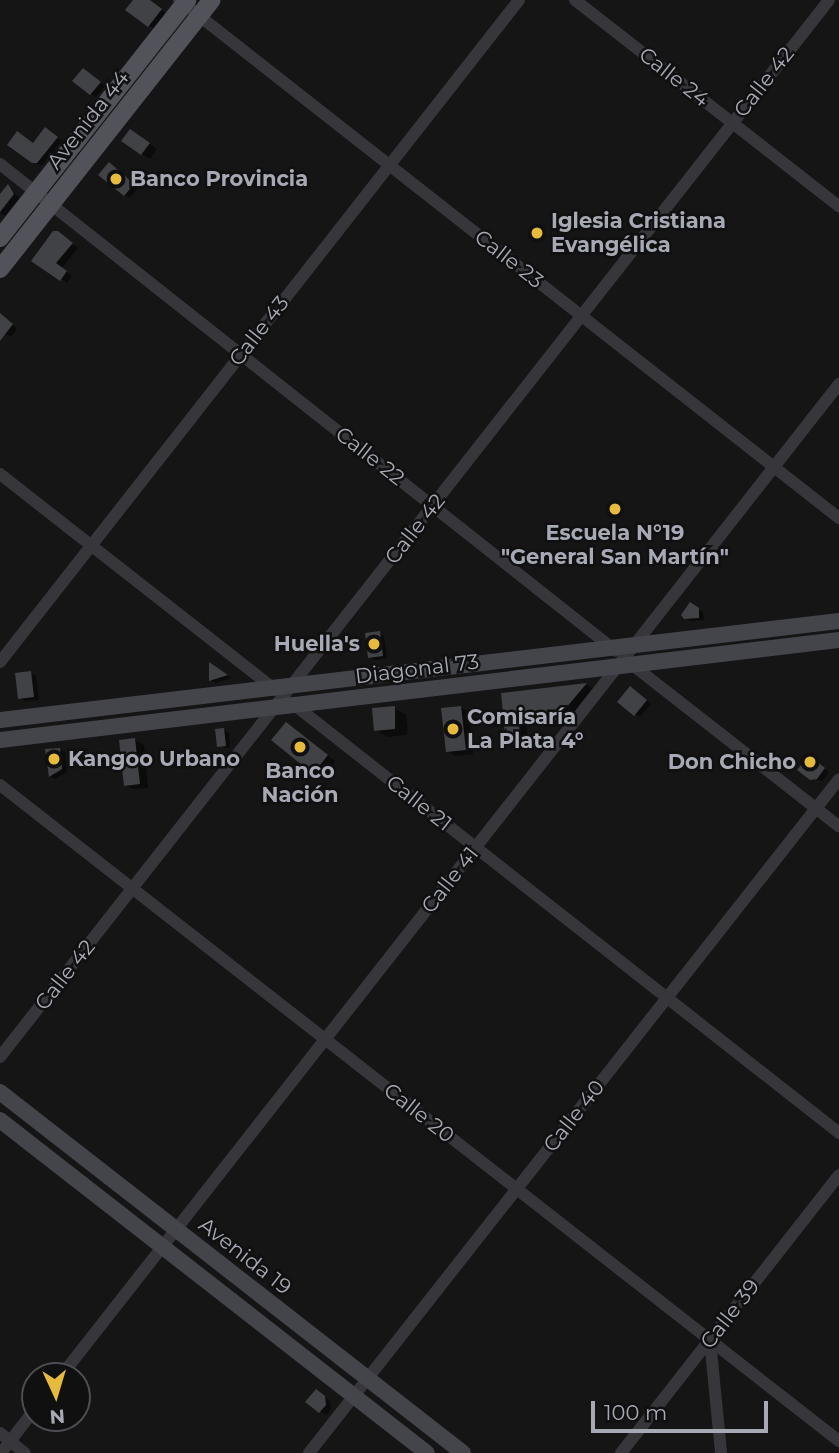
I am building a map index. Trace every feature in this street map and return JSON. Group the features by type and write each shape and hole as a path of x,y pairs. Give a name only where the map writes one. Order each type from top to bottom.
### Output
{"main road":[{"name":"Avenida 44","path":"0,269 212,0"},
{"name":"Avenida 44","path":"0,238 183,1"},
{"name":"Diagonal 73","path":"624,656 839,621"},
{"name":"Diagonal 73","path":"0,720 283,696 624,656 839,639"},
{"name":"Diagonal 73","path":"0,740 283,696"},
{"name":"Avenida 19","path":"0,1092 463,1453"},
{"name":"Avenida 19","path":"0,1120 427,1453"}],"street":[{"name":"Calle 43","path":"0,662 519,0"},
{"name":"Calle 24","path":"575,0 839,206"},
{"name":"Calle 42","path":"0,1057 829,0"},
{"name":"Calle 23","path":"183,1 839,518"},
{"name":"Calle 22","path":"0,164 839,826"},
{"name":"Calle 41","path":"72,1362 839,384"},
{"name":"Calle 21","path":"0,474 839,1133"},
{"name":"Calle 40","path":"309,1453 839,779"},
{"name":"Calle 20","path":"0,785 839,1441"},
{"name":"Calle 39","path":"621,1453 839,1175"},
{"path":"709,1340 720,1453"},
{"path":"1,1453 5,1437 21,1422"},
{"path":"5,1437 25,1453"}],"building":[{"path":"133,0 150,0 162,9 148,27 125,10"},
{"path":"83,68 101,82 90,95 72,81"},
{"path":"45,127 58,137 37,163 32,163 7,145 17,131 33,143"},
{"path":"130,129 150,143 141,155 121,141"},
{"name":"Banco Provincia","path":"109,162 134,184 124,196 98,175"},
{"path":"8,184 14,194 0,212 0,194"},
{"path":"53,231 58,231 73,243 56,263 67,271 60,281 31,261"},
{"path":"0,313 13,324 0,341"},
{"path":"690,602 699,608 699,618 684,619 681,615"},
{"name":"Huella's","path":"380,631 383,656 368,658 365,633"},
{"path":"209,662 228,675 209,681"},
{"path":"31,671 34,697 18,699 15,673"},
{"path":"587,683 555,721 553,711 518,715 521,744 506,746 501,693"},
{"path":"630,686 647,700 634,716 617,702"},
{"path":"395,706 395,729 374,731 372,708"},
{"name":"Comisaría La Plata 4°","path":"461,706 466,750 446,752 441,708"},
{"name":"Banco Nación","path":"286,722 328,755 313,774 271,740"},
{"path":"224,728 226,746 217,747 215,729"},
{"path":"135,738 140,784 124,786 119,740"},
{"name":"Kangoo Urbano","path":"60,748 62,769 49,777 45,749"},
{"name":"Don Chicho","path":"809,755 825,768 817,779 810,780 797,770"},
{"path":"316,1389 325,1396 326,1405 319,1413 305,1402"}],"place":[{"name":"Banco Provincia","path":"116,179"},
{"name":"Iglesia Cristiana Evangélica","path":"537,233"},
{"name":"Escuela N°19 \"General San Martín\"","path":"615,509"},
{"name":"Huella's","path":"374,644"},
{"name":"Comisaría La Plata 4°","path":"453,729"},
{"name":"Banco Nación","path":"300,747"},
{"name":"Kangoo Urbano","path":"54,759"},
{"name":"Don Chicho","path":"810,762"}]}
